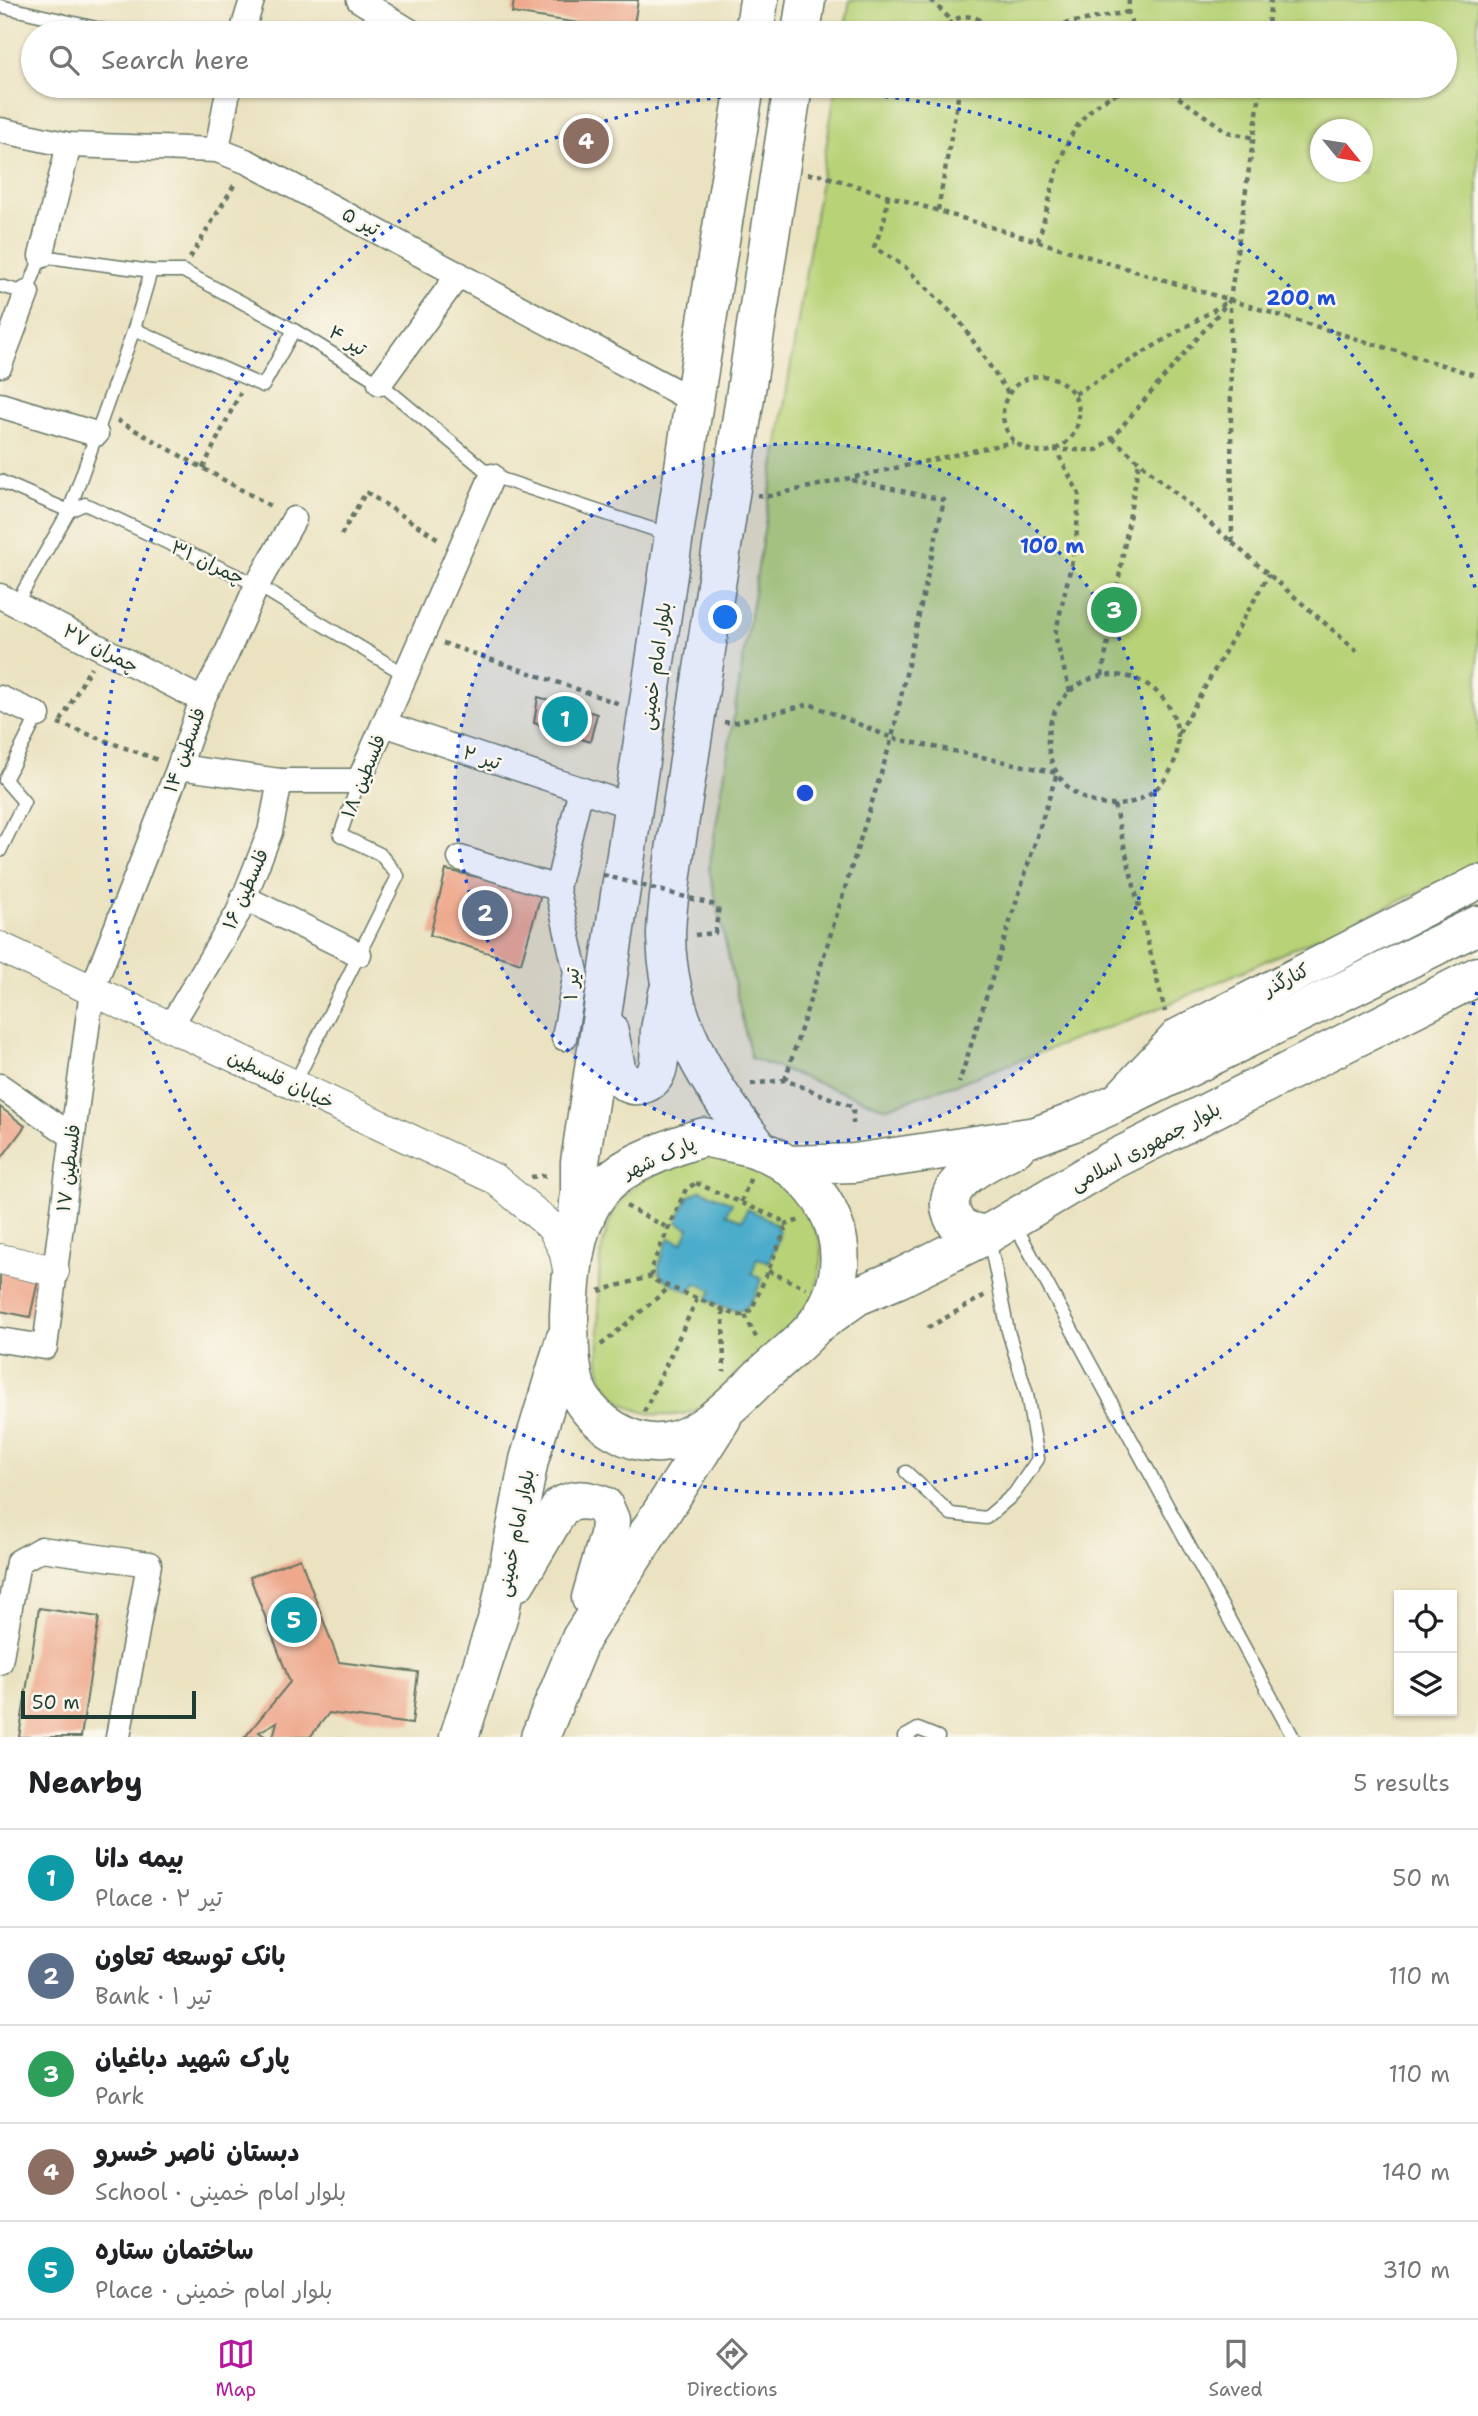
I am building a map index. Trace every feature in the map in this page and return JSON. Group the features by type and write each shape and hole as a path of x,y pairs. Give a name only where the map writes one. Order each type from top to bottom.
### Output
{"main road":[{"path":"756,21 759,0"},
{"path":"803,21 806,0"},
{"name":"بلوار امام خمینی","path":"564,1237 580,1191 580,1162 694,401 743,98"},
{"path":"791,98 675,851 666,937 671,981 684,1033 736,1120 768,1161 855,1163 1036,1136 1071,1124 1114,1104 1478,925"},
{"name":"کنارگذر","path":"1114,1104 1178,1035 1478,882"},
{"name":"بلوار جمهوری اسلامی","path":"816,1308 857,1296 900,1278 1000,1227 1108,1162 1478,976"},
{"path":"603,1014 613,1044 619,1076 629,1084 639,1085 649,1081 660,1062 660,1032 671,981"},
{"path":"1000,1227 977,1234 962,1227 954,1219 950,1205 956,1185 967,1175 1036,1136"},
{"name":"پارک شهر","path":"704,1137 768,1161 798,1172 817,1192 828,1211 839,1247 839,1280 816,1308 728,1391 697,1431 663,1443 646,1443 622,1434 594,1415 580,1397 574,1377 589,1338 585,1283 564,1237 584,1219 597,1197 615,1176 683,1142 704,1137"},
{"name":"بلوار امام خمینی","path":"460,1737 500,1611 529,1460 589,1338"},
{"path":"581,1638 704,1443 728,1391"},
{"path":"500,1611 561,1506 574,1500 587,1499 604,1506 610,1520 609,1535 581,1638 540,1737"}],"street":[{"path":"246,21 252,0"},
{"path":"367,5 393,21"},
{"path":"217,150 227,98"},
{"name":"تیر ۵","path":"0,130 69,145 217,150 248,162 694,401"},
{"path":"41,256 69,145"},
{"path":"380,383 459,274"},
{"path":"0,365 27,293"},
{"path":"0,405 100,423"},
{"name":"فلسطین ۱۸","path":"359,781 492,476"},
{"name":"فلسطین ۱۴","path":"92,990 179,767 202,700 226,655 257,585 294,519"},
{"name":"چمران ۲۷","path":"8,600 202,700"},
{"path":"0,698 49,719"},
{"name":"تیر ۲","path":"384,724 634,807"},
{"path":"179,767 281,781 359,781"},
{"name":"فلسطین ۱۶","path":"170,1027 238,913 270,832 281,781"},
{"name":"تیر ۱","path":"564,1038 576,972 556,888 581,789"},
{"path":"460,858 556,888"},
{"path":"243,897 359,954"},
{"name":"خیابان فلسطین","path":"0,947 495,1180 564,1237"},
{"name":"فلسطین ۱۷","path":"0,1340 45,1346 92,990"},
{"path":"0,1086 72,1136"},
{"path":"0,1259 54,1271"},
{"path":"0,1662 18,1562 41,1549 149,1564 118,1737"}],"lane":[{"path":"0,6 66,21"},
{"path":"0,286 27,293 41,256"},
{"name":"تیر ۴","path":"41,256 150,271 183,271 294,330 380,383 492,476 674,536"},
{"path":"8,600 69,511 134,329 150,271"},
{"path":"134,329 263,386 294,330"},
{"name":"چمران ۳۱","path":"0,481 69,511 85,504 257,585 406,675"},
{"path":"0,850 24,802 5,780 49,719"},
{"name":"فلسطین ۱۸","path":"294,1085 398,876 380,854 340,835 359,781"},
{"path":"906,1472 951,1514 986,1518 1014,1493 1038,1459 1027,1394 1008,1331 1000,1227"},
{"path":"1000,1227 1293,1737"},
{"path":"904,1737 918,1729 939,1737"}],"path":[{"path":"932,0 952,21 960,17 982,21"},
{"path":"1129,0 1128,12 1131,21"},
{"path":"1268,21 1271,0"},
{"path":"1080,21 1128,12"},
{"path":"938,210 958,98"},
{"path":"1038,241 1058,167 1072,133 1091,107 1108,98"},
{"path":"1178,98 1228,132 1254,138"},
{"path":"1232,542 1230,300 1259,98"},
{"path":"183,271 248,162"},
{"path":"780,173 821,175 1478,376"},
{"path":"888,195 884,222 874,247 905,267 959,320 1008,393"},
{"path":"1075,394 1230,300"},
{"path":"1056,450 1073,436 1080,416 1075,394 1055,377 1029,377 1008,393 1002,418 1013,442 1033,453 1097,450 1112,438 1230,300"},
{"path":"203,468 247,380"},
{"path":"100,423 203,468 294,519"},
{"path":"1112,438 1358,652"},
{"path":"731,491 769,496 1013,442"},
{"path":"1056,450 1079,494 1076,544 1055,635 1070,692"},
{"path":"1102,676 1139,460"},
{"path":"785,1080 892,738 944,500 846,479"},
{"path":"341,535 366,492 459,552"},
{"path":"1178,733 1269,574"},
{"path":"422,636 648,713"},
{"path":"102,648 49,719 179,767"},
{"path":"1123,675 1143,682 1161,695 1172,712 1178,733 1175,760 1162,783 1149,795 1132,803 1097,803 1081,797 1067,787 1050,756 1048,739 1051,721 1058,705 1084,681 1102,676 1123,675"},
{"path":"696,717 732,723 810,704 892,738 1057,773"},
{"path":"959,1083 1057,773"},
{"path":"1114,805 1162,1007 1178,1035"},
{"path":"603,875 719,906 715,933"},
{"path":"751,1084 785,1080 852,1107 853,1124"},
{"path":"741,1202 768,1161"},
{"path":"696,1183 781,1220 785,1225 752,1308 745,1315 736,1315 656,1281 651,1268 668,1228 686,1189 696,1183"},
{"path":"619,1203 668,1228"},
{"path":"768,1271 816,1308"},
{"path":"585,1283 598,1292 652,1276"},
{"path":"599,1357 589,1338 670,1287"},
{"path":"652,1415 641,1411 697,1298"},
{"path":"723,1310 728,1391"},
{"path":"745,1315 759,1344"}],"green space":[{"path":"850,0 1478,0 1478,866 1162,1007 885,1108 751,1058 709,869 834,98 1457,98 1457,21 846,21"},
{"path":"707,1157 740,1160 771,1175 796,1197 820,1239 822,1258 816,1292 791,1326 699,1409 673,1415 646,1413 622,1402 612,1393 600,1371 598,1300 600,1264 607,1229 622,1199 639,1183 660,1171"}],"water":[{"path":"701,1190 732,1203 726,1214 742,1220 747,1209 768,1219 778,1228 778,1240 769,1262 757,1258 752,1274 762,1279 752,1301 742,1310 729,1309 707,1300 712,1290 696,1283 690,1292 669,1282 660,1273 660,1260 669,1238 682,1243 689,1228 677,1222 688,1197"}],"building":[{"path":"514,0 638,0 635,21 566,21 512,13"},
{"path":"538,697 597,714 590,742 534,723"},
{"path":"446,870 542,891 521,963 430,935"},
{"path":"0,1107 25,1126 0,1160"},
{"path":"0,1248 43,1258 30,1317 0,1311"},
{"path":"300,1558 339,1662 418,1672 412,1724 329,1713 310,1737 273,1737 277,1722 259,1732 266,1737 245,1737 290,1682 250,1577"},
{"path":"39,1608 99,1617 81,1737 19,1737"}],"place":[{"name":"دبستان ناصر خسرو","path":"586,141"},
{"name":"پارک شهید دباغیان","path":"1114,610"},
{"name":"بیمه دانا","path":"565,719"},
{"name":"بانک توسعه تعاون","path":"485,913"},
{"name":"ساختمان ستاره","path":"294,1620"}]}
